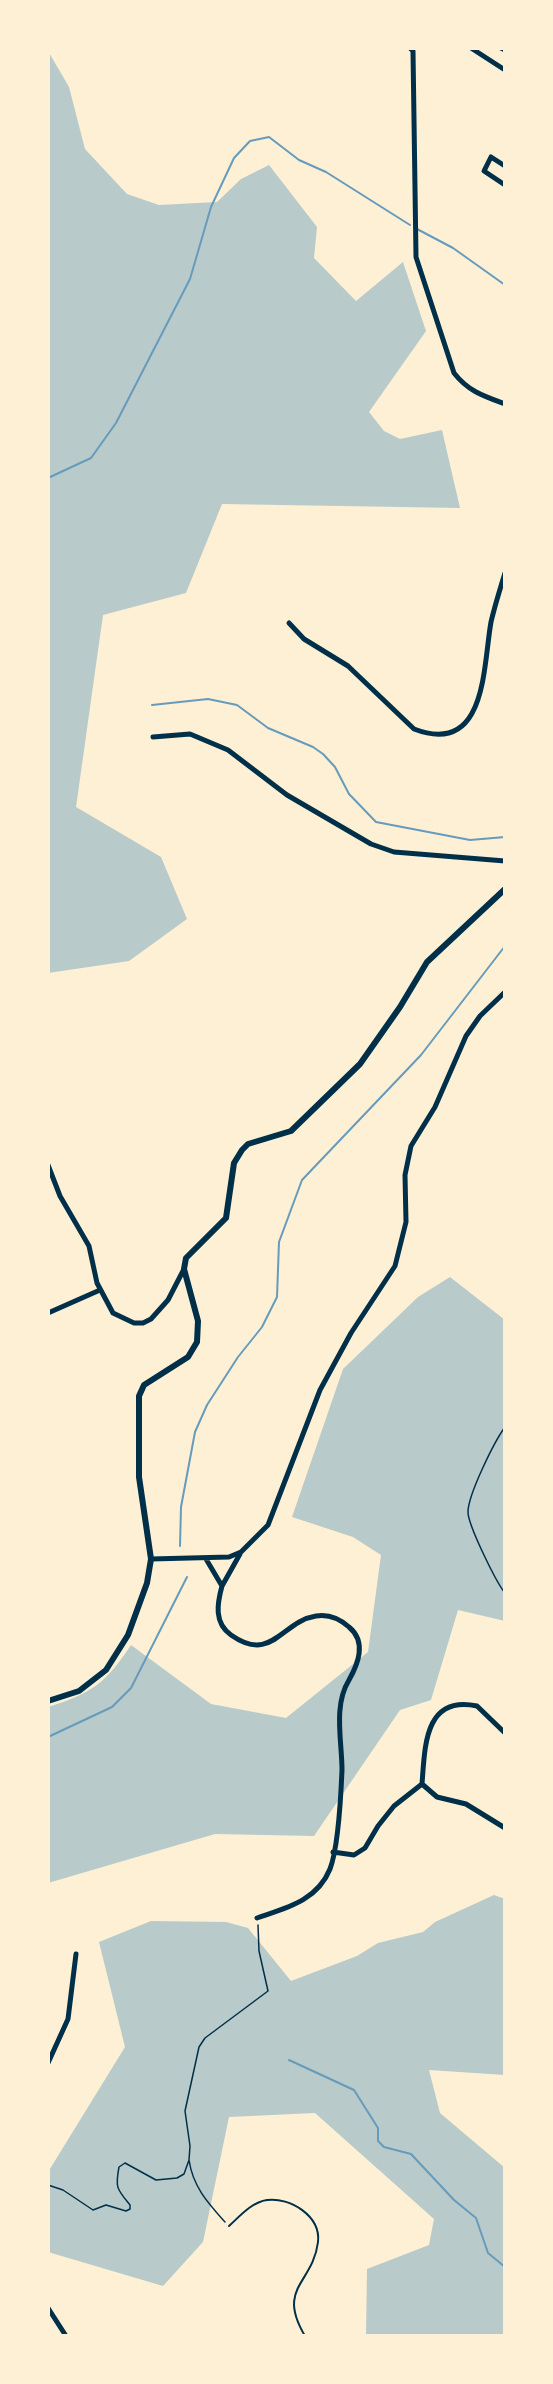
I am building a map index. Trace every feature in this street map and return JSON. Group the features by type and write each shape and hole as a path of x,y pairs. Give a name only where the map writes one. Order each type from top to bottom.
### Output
{"street":[{"path":"410,48 413,51 415,87 416,257 454,373 464,386 478,395 505,404"},
{"path":"471,48 505,70"},
{"path":"505,166 491,157 484,171 505,185"},
{"path":"289,623 304,639 348,666 414,729 426,734 447,734 456,731 471,716 480,699 492,621 505,573"},
{"path":"153,737 190,735 228,750 287,795 371,844 394,852 505,861"},
{"path":"48,1166 60,1196 90,1246 100,1290 112,1313 134,1323 143,1323 151,1319 168,1300 184,1269 186,1258 226,1218 234,1163 242,1150 248,1144 291,1131 360,1064 427,962 505,889"},
{"path":"257,1918 303,1902 320,1887 330,1868 342,1771 342,1695 355,1671 360,1648 358,1639 351,1629 339,1620 324,1615 305,1619 276,1641 258,1646 241,1642 226,1632 220,1623 217,1605 222,1586 241,1552 268,1525 320,1390 351,1333 395,1266 406,1222 405,1175 411,1146 435,1107 466,1036 480,1016 505,992"},
{"path":"48,1701 79,1691 106,1670 128,1635 147,1583 151,1559 139,1477 139,1396 144,1386 188,1357 197,1342 198,1321 184,1269"},
{"path":"48,1313 100,1290"},
{"path":"151,1559 206,1559 229,1557 241,1552"},
{"path":"206,1559 222,1586"},
{"path":"333,1852 354,1855 365,1848 386,1815 422,1784 428,1729 440,1713 457,1706 477,1706 505,1733"},
{"path":"422,1784 437,1797 466,1804 505,1828"},
{"path":"48,2063 68,2019 75,1954"},
{"path":"48,2308 66,2336"}],"lane":[{"path":"229,2226 250,2207 266,2200 282,2200 306,2212 318,2239 313,2260 296,2287 294,2301 298,2324 305,2336"}],"path":[{"path":"505,1427 485,1463 468,1513 471,1528 505,1593"},
{"path":"229,2226 204,2198 191,2174 185,2114 199,2047 205,2038 268,1991 260,1955 257,1918"},
{"path":"48,2185 63,2190 93,2210 106,2205 126,2211 130,2209 130,2205 119,2194 116,2182 119,2167 125,2163 153,2179 173,2178 184,2174 189,2160"}],"shaded area":[{"path":"48,51 69,87 85,149 127,194 159,205 217,202 241,179 269,165 317,227 314,258 356,301 403,262 426,331 369,412 384,431 400,439 442,430 460,508 222,504 186,593 103,615 76,807 161,857 187,919 129,961 48,973"},
{"path":"450,1277 505,1320 505,1621 458,1610 431,1700 400,1710 314,1836 215,1834 48,1883 48,1707 87,1692 105,1678 131,1645 211,1704 286,1718 368,1652 381,1555 353,1537 292,1517 343,1369 418,1297"},
{"path":"494,1895 505,1899 505,2075 429,2070 440,2113 505,2168 505,2336 366,2336 367,2269 429,2245 434,2219 315,2113 229,2117 203,2242 163,2286 48,2252 48,2172 125,2047 99,1942 151,1921 226,1922 248,1928 291,1981 357,1956 378,1943 423,1932 435,1922"}],"waterway":[{"path":"48,478 91,458 116,423 190,279 211,207 234,158 250,141 269,137 299,160 326,172 410,225"},
{"path":"417,229 453,248 505,285"},
{"path":"152,705 208,699 237,705 268,728 313,747 323,754 335,767 349,794 376,822 470,840 505,837"},
{"path":"180,1546 181,1507 195,1432 207,1405 238,1357 262,1327 277,1297 279,1242 302,1180 421,1055 505,946"},
{"path":"48,1737 112,1707 131,1688 187,1577"},
{"path":"289,2060 354,2090 378,2128 378,2141 384,2147 411,2154 454,2200 476,2218 488,2253 505,2267"}]}
